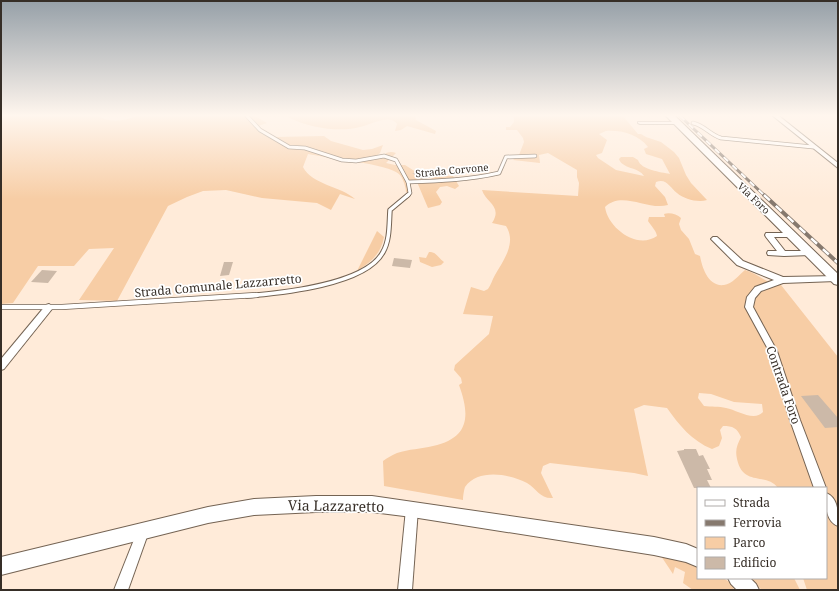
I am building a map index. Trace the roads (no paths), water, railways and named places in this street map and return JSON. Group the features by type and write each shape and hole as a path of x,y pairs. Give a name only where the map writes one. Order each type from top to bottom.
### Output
{"main road":[{"name":"Via Foro","path":"700,144 837,280"}],"street":[{"path":"809,144 838,166"},
{"path":"784,254 768,235 792,235"},
{"name":"Contrada Foro","path":"715,239 740,263 782,280"},
{"path":"771,253 810,254"},
{"name":"Contrada Foro","path":"820,487 795,420 773,351 749,307 751,297 758,289 782,280 837,280"},
{"path":"1,366 49,307"},
{"path":"827,501 838,520"},
{"name":"Via Lazzaretto","path":"1,566 208,514 254,507 316,504 365,504 412,510 654,546 686,553 697,558"},
{"path":"405,590 412,510"},
{"path":"121,590 143,530"},
{"path":"738,579 750,590"}],"lane":[{"path":"283,144 289,147 306,148 342,160 356,161 384,156 396,160 408,182"},
{"path":"778,144 813,147"},
{"name":"Strada Corvone","path":"408,182 488,176 499,173 506,157 535,156"},
{"name":"Strada Comunale Lazzarretto","path":"1,308 49,307 216,298 285,292 317,287 367,269 381,256 387,241 390,210 410,193 408,182"}],"railway":[{"path":"709,144 765,196"},
{"path":"764,195 838,263"}]}
